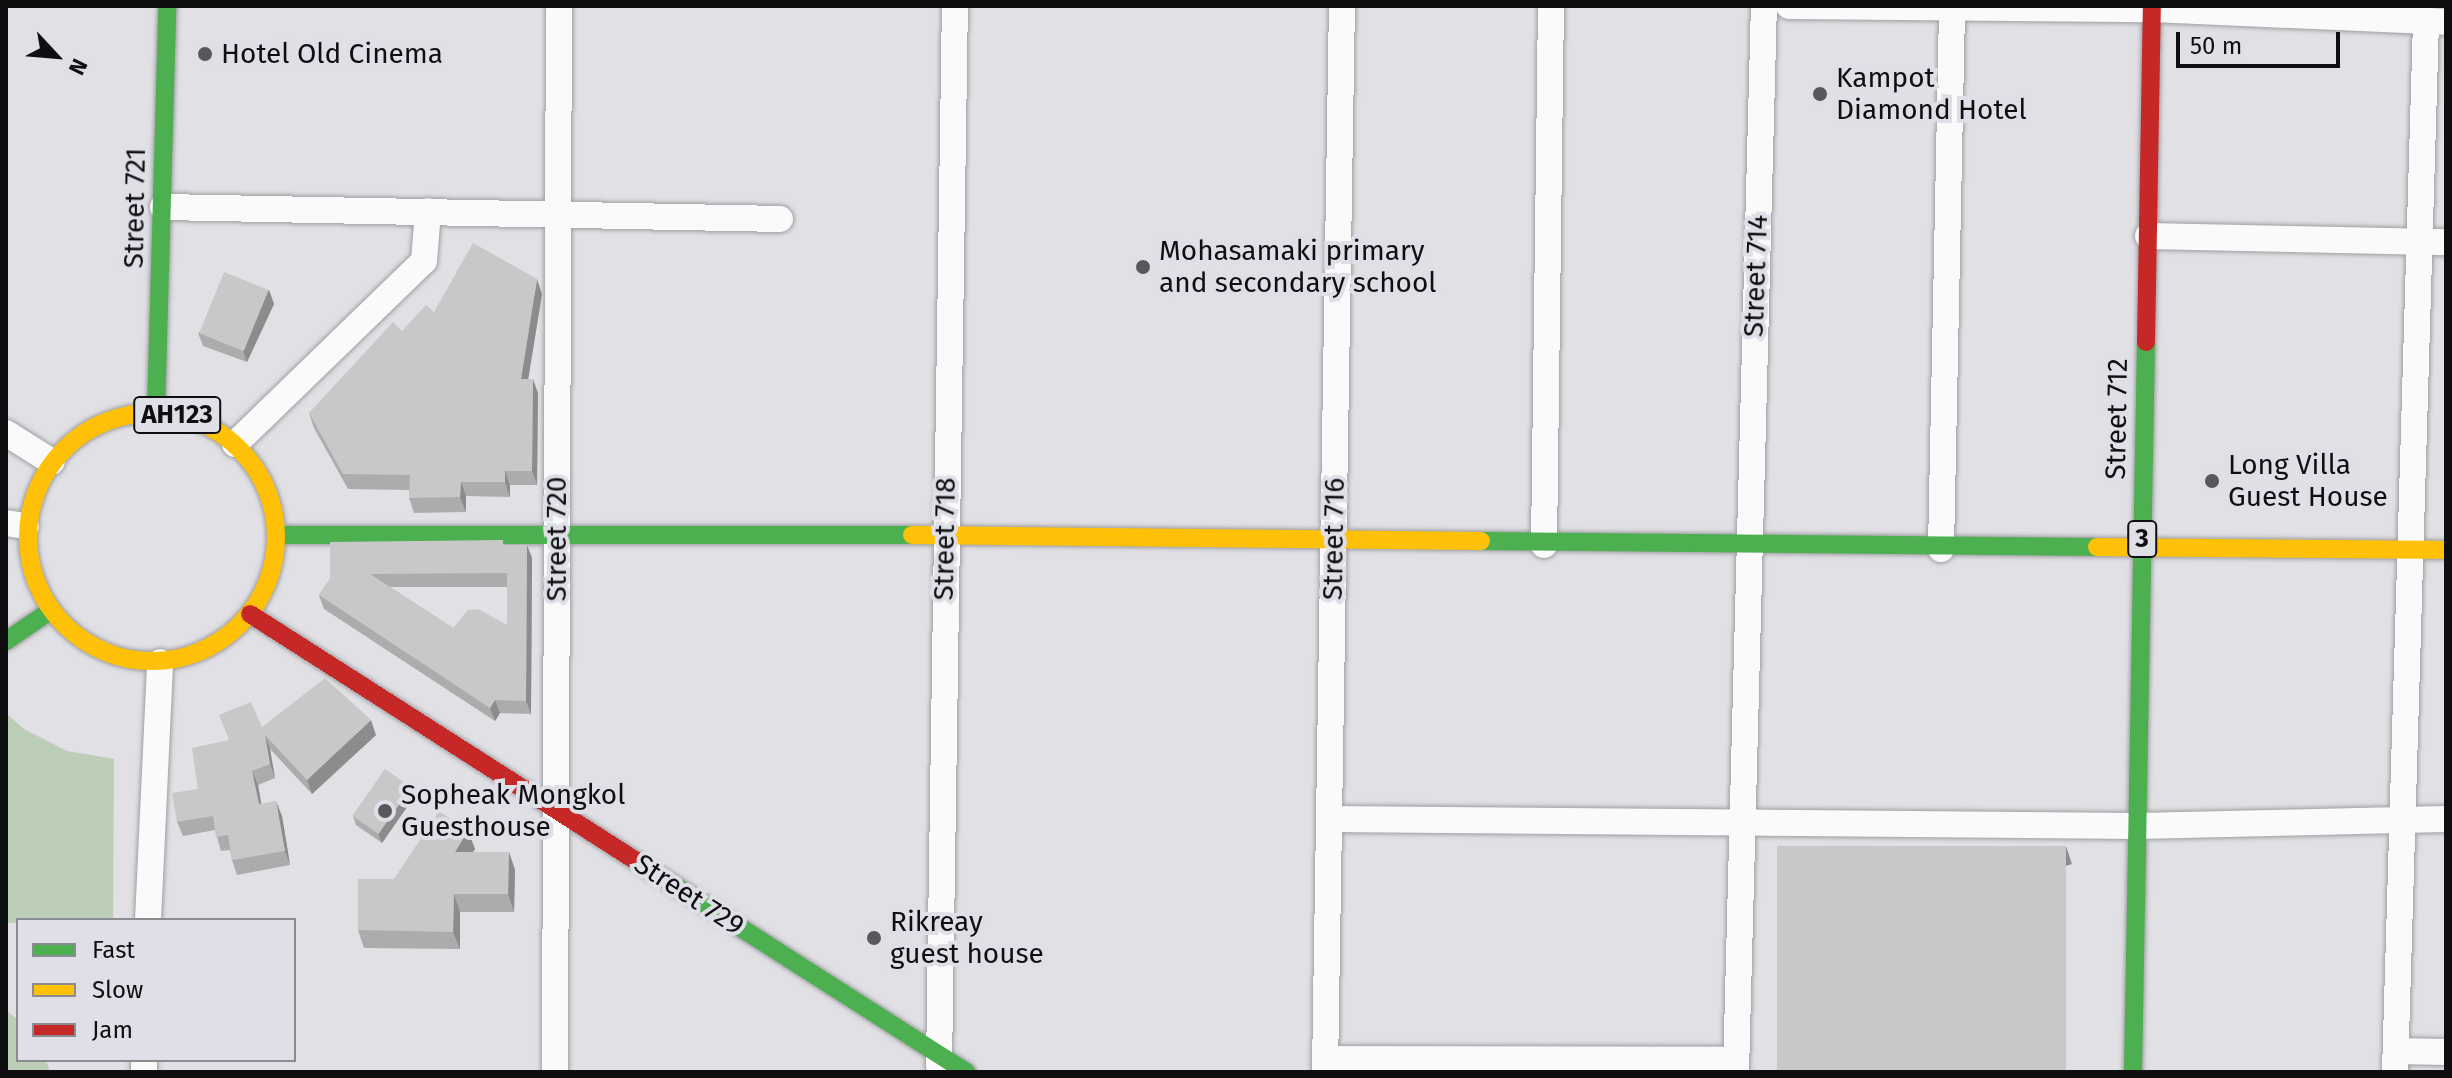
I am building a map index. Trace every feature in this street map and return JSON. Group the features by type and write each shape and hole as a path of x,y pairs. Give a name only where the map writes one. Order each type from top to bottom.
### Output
{"main road":[{"name":"Street 721","path":"156,412 167,6"},
{"name":"Street 712","path":"2133,1072 2152,8"},
{"name":"AH123","path":"156,412 202,422 235,444 259,474 278,535 269,578 250,614 210,648 160,662 127,660 93,648 50,611 33,577 16,525 52,462 88,430 126,415 156,412"},
{"path":"278,535 557,532 1941,549 2142,543 2446,550"},
{"path":"6,641 50,611"},
{"name":"Street 729","path":"250,614 557,811 939,1063 966,1072"}],"street":[{"name":"Street 720","path":"555,1072 559,6"},
{"name":"Street 718","path":"939,1063 955,6"},
{"name":"Street 716","path":"1325,1066 1342,6"},
{"path":"1544,545 1551,6"},
{"name":"Street 714","path":"1736,1066 1739,825 1764,6"},
{"path":"1789,6 2307,11 2436,22 2418,240 2405,819 2396,1062 2446,1052"},
{"path":"1941,549 1952,9"},
{"path":"163,207 780,219"},
{"path":"235,444 424,261 428,211"},
{"path":"2148,236 2446,242"},
{"path":"6,433 52,462"},
{"path":"148,918 160,662"},
{"path":"1329,819 1739,825 2138,826 2446,819"},
{"path":"1325,1066 1736,1066"}],"green space":[{"path":"6,713 24,729 67,751 114,759 113,918 16,918 16,923 6,923"},
{"path":"6,1010 16,1018 16,1062 47,1062 50,1072 6,1072"}],"building":[{"path":"473,243 537,279 521,379 533,379 532,471 505,471 505,482 461,482 460,497 409,498 410,475 343,474 309,413 393,322 402,331 426,305 434,312"},
{"path":"224,272 269,290 244,351 199,333"},
{"path":"503,540 503,545 527,545 526,701 495,700 490,708 319,595 330,579 330,542","holes":["507,573 507,625 478,609 468,610 453,628 370,574"]},
{"path":"325,678 371,720 307,780 265,735 270,764 252,771 259,804 276,801 285,851 232,860 228,835 216,837 213,816 177,822 172,793 198,789 192,748 229,740 219,715 251,702 262,727"},
{"name":"Sopheak Mongkol Guesthouse","path":"385,769 411,787 379,834 352,816"},
{"path":"439,811 468,831 455,852 509,852 508,894 454,894 453,932 358,930 358,879 394,879"},
{"path":"1777,846 2066,846 2066,1072 1777,1072"}],"traffic: fast":[{"path":"156,412 167,6"},
{"path":"2133,1072 2146,342"},
{"path":"278,535 912,535"},
{"path":"1481,541 2097,547"},
{"path":"6,641 50,611"},
{"path":"669,882 966,1072"}],"traffic: slow":[{"path":"152,413 176,415 200,422 240,449 267,489 274,513 276,537 274,561 267,585 240,625 200,652 176,659 152,661 128,659 104,652 64,625 37,585 30,561 28,537 30,513 37,489 64,449 104,422 128,415 152,413"},
{"path":"912,535 1481,541"},
{"path":"2097,547 2446,550"}],"traffic: jam":[{"path":"2146,342 2152,6"},
{"path":"250,614 669,882"}],"place":[{"name":"Hotel Old Cinema","path":"205,54"},
{"name":"Kampot Diamond Hotel","path":"1820,94"},
{"name":"Mohasamaki primary and secondary school","path":"1143,267"},
{"name":"Long Villa Guest House","path":"2212,481"},
{"name":"Sopheak Mongkol Guesthouse","path":"385,811"},
{"name":"Rikreay guest house","path":"874,938"}]}
